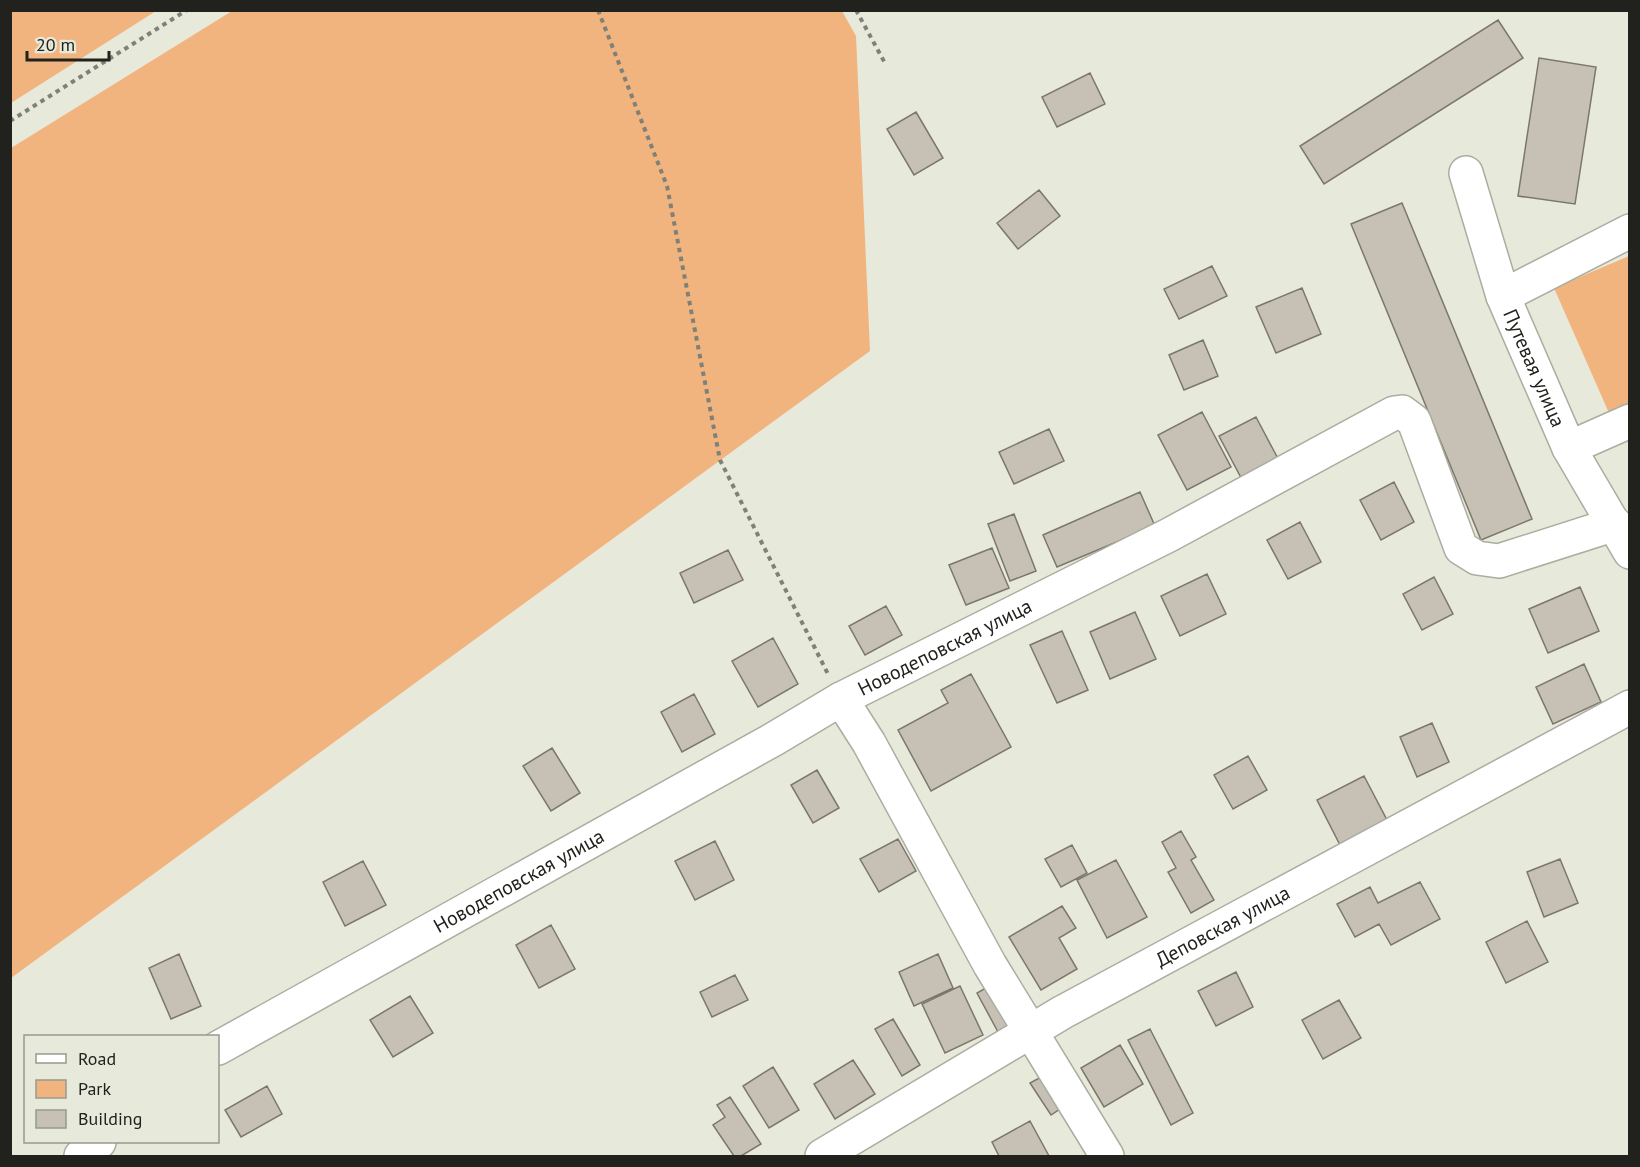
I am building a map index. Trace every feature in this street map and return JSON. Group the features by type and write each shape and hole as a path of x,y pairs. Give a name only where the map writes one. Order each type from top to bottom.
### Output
{"street":[{"name":"Путевая улица","path":"1466,173 1503,296 1569,448 1622,538"},
{"path":"1503,296 1629,231"},
{"name":"Новодеповская улица","path":"219,1047 774,739 841,699 1169,535 1394,413 1402,412 1414,421 1461,548 1477,558 1499,561 1622,538"},
{"path":"1569,448 1629,421"},
{"path":"841,699 869,743 990,965 1107,1156"},
{"name":"Деповская улица","path":"822,1156 1030,1032 1629,707"},
{"path":"81,1156 98,1143"}],"path":[{"path":"10,121 187,10"},
{"path":"598,10 667,186 720,460 841,699"},
{"path":"856,10 886,65"}],"green space":[{"path":"11,10 156,10 156,11 11,103"},
{"path":"232,11 842,11 856,36 870,351 11,978 11,148"},
{"path":"1629,256 1629,404 1609,413 1554,288"}],"building":[{"path":"1498,20 1523,58 1324,184 1300,146"},
{"path":"1539,58 1596,67 1575,204 1518,196"},
{"path":"1090,73 1105,104 1057,127 1042,97"},
{"path":"916,112 943,158 914,175 887,129"},
{"path":"1039,190 1060,216 1018,249 997,223"},
{"path":"1402,203 1532,519 1481,540 1351,224"},
{"path":"1212,266 1227,296 1179,319 1164,289"},
{"path":"1302,288 1321,334 1276,353 1256,307"},
{"path":"1203,340 1218,376 1184,390 1169,355"},
{"path":"1202,412 1231,467 1187,490 1158,435"},
{"path":"1256,417 1284,470 1247,489 1219,436"},
{"path":"1049,429 1064,461 1014,484 999,452"},
{"path":"1394,482 1414,522 1381,540 1360,500"},
{"path":"1140,492 1155,526 1057,567 1043,535"},
{"path":"1014,514 1036,571 1010,581 988,524"},
{"path":"1300,522 1321,562 1288,579 1267,540"},
{"path":"992,548 1009,588 966,605 949,565"},
{"path":"728,550 743,580 694,603 680,573"},
{"path":"1207,574 1226,614 1180,636 1161,596"},
{"path":"1434,577 1453,614 1422,630 1403,594"},
{"path":"1580,587 1599,631 1548,653 1529,609"},
{"path":"886,606 902,635 865,655 849,626"},
{"path":"1135,612 1156,659 1110,679 1090,632"},
{"path":"1062,631 1088,690 1057,703 1030,645"},
{"path":"773,638 798,684 758,707 732,661"},
{"path":"1584,664 1601,702 1553,724 1536,687"},
{"path":"971,674 1011,747 931,791 898,730 948,703 941,690"},
{"path":"694,694 715,734 682,752 661,712"},
{"path":"1432,723 1449,762 1417,777 1400,737"},
{"path":"552,748 580,793 551,811 523,766"},
{"path":"1248,756 1267,790 1233,809 1214,775"},
{"path":"817,770 839,808 813,823 791,785"},
{"path":"1364,776 1387,820 1340,845 1317,800"},
{"path":"1181,831 1196,857 1191,860 1214,900 1191,913 1168,872 1176,868 1162,842"},
{"path":"898,839 916,871 879,892 860,859"},
{"path":"715,841 734,880 695,900 675,861"},
{"path":"1072,845 1087,873 1061,887 1045,859"},
{"path":"1560,859 1578,903 1544,917 1527,872"},
{"path":"1116,860 1147,917 1107,938 1077,880"},
{"path":"363,861 386,905 345,926 323,882"},
{"path":"1420,882 1440,919 1391,945 1379,924 1355,937 1337,904 1370,887 1378,903"},
{"path":"1062,906 1076,928 1059,938 1077,969 1041,990 1009,937"},
{"path":"1527,921 1548,962 1506,983 1486,942"},
{"path":"551,925 575,969 539,988 516,945"},
{"path":"179,954 201,1006 171,1019 149,968"},
{"path":"938,954 953,988 914,1006 899,972"},
{"path":"1236,972 1253,1007 1216,1026 1198,991"},
{"path":"735,975 748,1000 712,1017 700,992"},
{"path":"991,985 1012,1024 998,1032 977,993"},
{"path":"960,986 983,1035 945,1053 922,1004"},
{"path":"410,996 433,1033 393,1057 370,1020"},
{"path":"1339,1000 1361,1038 1323,1059 1302,1020"},
{"path":"893,1019 920,1065 902,1076 875,1029"},
{"path":"1150,1029 1193,1113 1171,1125 1128,1040"},
{"path":"1120,1045 1143,1084 1104,1107 1081,1068"},
{"path":"853,1060 875,1094 835,1119 814,1084"},
{"path":"773,1067 799,1110 769,1128 743,1086"},
{"path":"1043,1076 1063,1107 1051,1115 1030,1083"},
{"path":"267,1086 282,1114 241,1137 225,1110"},
{"path":"730,1097 761,1144 741,1156 734,1156 713,1125 725,1117 717,1105"},
{"path":"1030,1121 1049,1156 999,1156 992,1142"}]}
